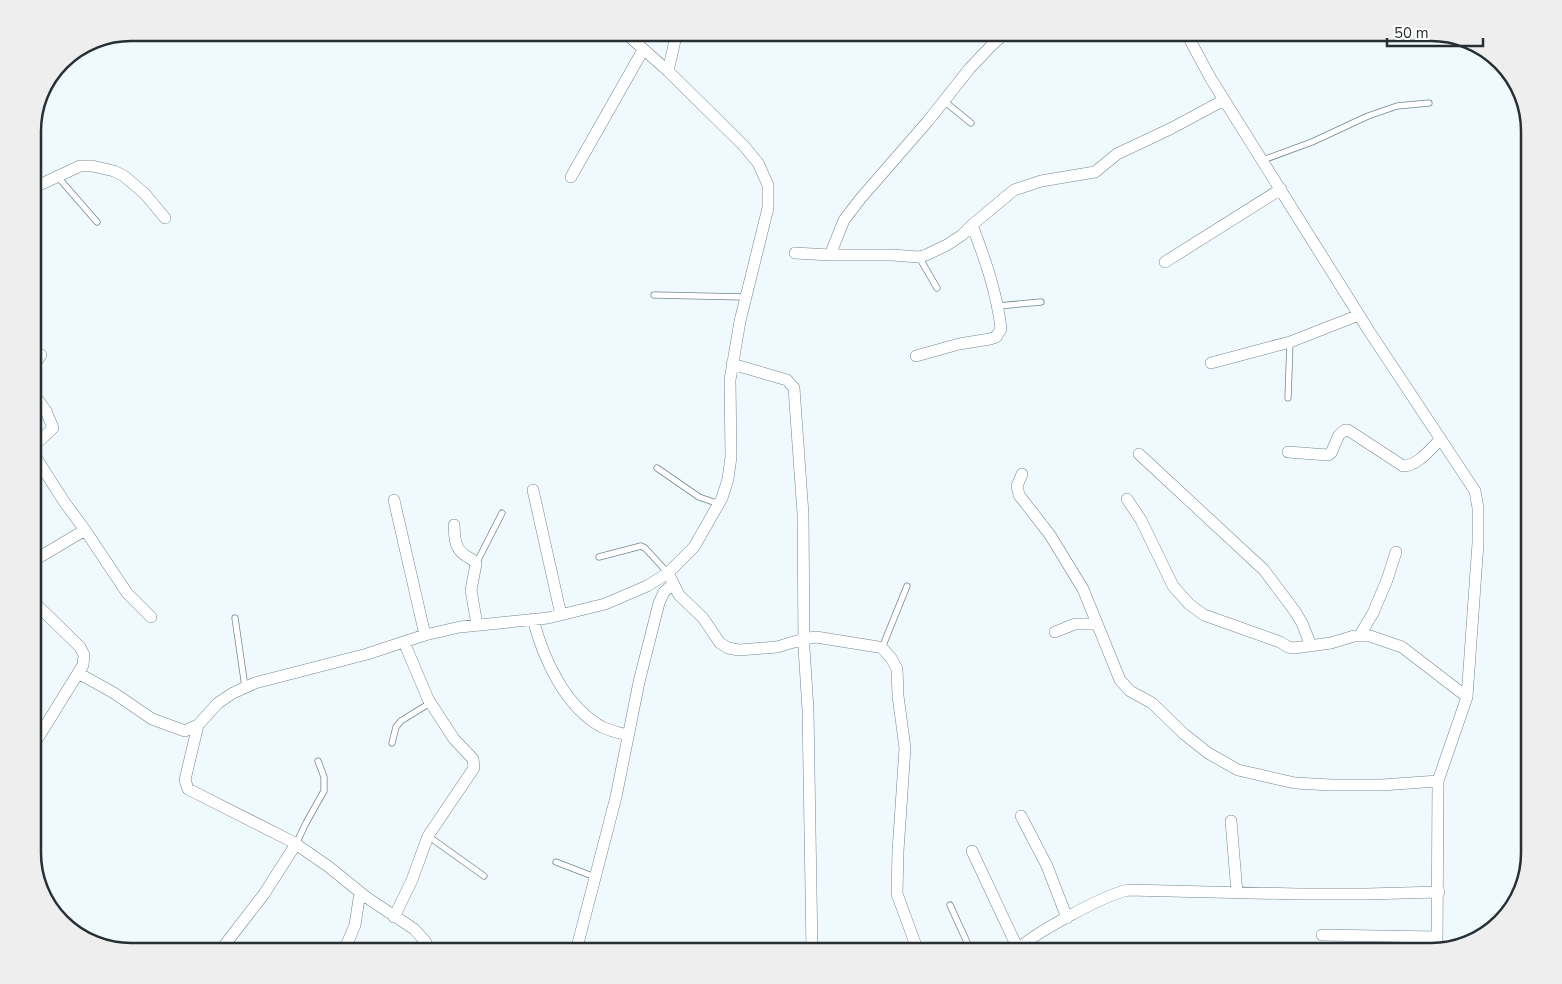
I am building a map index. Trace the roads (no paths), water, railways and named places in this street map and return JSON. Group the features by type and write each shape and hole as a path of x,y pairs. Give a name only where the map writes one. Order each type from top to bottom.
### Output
{"street":[{"path":"578,943 616,797 628,735 659,603 671,579 694,547 719,504 728,478 731,457 730,380 732,364 740,320 768,208 768,185 758,163 744,146 668,71 634,41"},
{"path":"668,71 675,41"},
{"path":"830,256 844,220 861,198 996,41"},
{"path":"1191,41 1210,79 1263,160 1359,315 1478,498 1478,553 1467,697 1438,780 1437,942"},
{"path":"571,177 643,50"},
{"path":"796,254 919,257 947,245 962,235 972,224 1014,190 1041,181 1095,172 1117,154 1172,128 1224,100"},
{"path":"41,184 80,166 86,165 114,171 134,184 165,218"},
{"path":"1165,262 1281,189"},
{"path":"916,356 996,337 1001,329 998,306 972,224"},
{"path":"1211,363 1290,342 1359,315"},
{"path":"732,364 787,380 794,388 803,514 804,639 808,710 812,943"},
{"path":"41,404 53,428 41,440"},
{"path":"1288,452 1328,455 1331,453 1339,434 1348,430 1403,466 1407,466 1416,461 1441,439"},
{"path":"1139,454 1264,570 1294,610 1302,623 1311,646"},
{"path":"41,466 127,593 151,617"},
{"path":"1022,474 1017,486 1019,495 1050,534 1076,576 1088,600 1116,672 1130,691 1152,703 1184,734 1208,753 1232,768 1295,783 1382,785 1438,780"},
{"path":"533,490 561,615"},
{"path":"1128,499 1141,520 1173,586 1197,611 1226,624 1280,642 1288,647 1311,646 1360,635 1370,636 1402,647 1467,697"},
{"path":"394,500 424,635"},
{"path":"454,525 457,548 474,560 476,564 471,590 477,625"},
{"path":"41,557 85,530"},
{"path":"1360,635 1373,613 1396,552"},
{"path":"671,579 679,595 703,618 720,643 728,648 739,650 777,647 804,639 816,638 882,648 891,658 897,669 898,696 905,748 898,894 915,943"},
{"path":"78,674 114,693 152,719 185,731 198,725 218,703 233,693 255,683 366,654 424,635 460,627 561,615 605,604 647,586 671,579"},
{"path":"41,609 80,647 84,655 83,664 78,674 41,733"},
{"path":"533,619 539,644 571,701 590,720 604,728 628,735"},
{"path":"1055,632 1075,624 1096,624"},
{"path":"394,917 412,880 428,836 474,768 473,759 454,739 430,703 404,642"},
{"path":"198,725 185,780 188,789 296,844 394,917 414,929 426,943"},
{"path":"1021,816 1047,866 1067,918"},
{"path":"1231,821 1237,893"},
{"path":"227,943 264,894 296,844"},
{"path":"972,851 1014,943"},
{"path":"1025,943 1067,918 1111,896 1128,890 1367,894 1438,892"},
{"path":"348,943 355,925 360,892"},
{"path":"1322,935 1437,937"}],"lane":[{"path":"944,101 970,123"},
{"path":"1263,160 1312,142 1368,116 1397,106 1430,104"},
{"path":"57,176 96,222"},
{"path":"919,257 937,288"},
{"path":"654,295 746,297"},
{"path":"998,306 1042,302"},
{"path":"1288,398 1290,342"},
{"path":"657,468 699,498 719,504"},
{"path":"476,564 502,513"},
{"path":"600,557 641,546 645,548 671,579"},
{"path":"882,648 907,586"},
{"path":"235,618 245,688"},
{"path":"392,743 394,731 403,720 430,703"},
{"path":"296,844 324,792 324,777 318,761"},
{"path":"428,836 484,876"},
{"path":"556,862 594,877"},
{"path":"950,905 967,943"}]}
